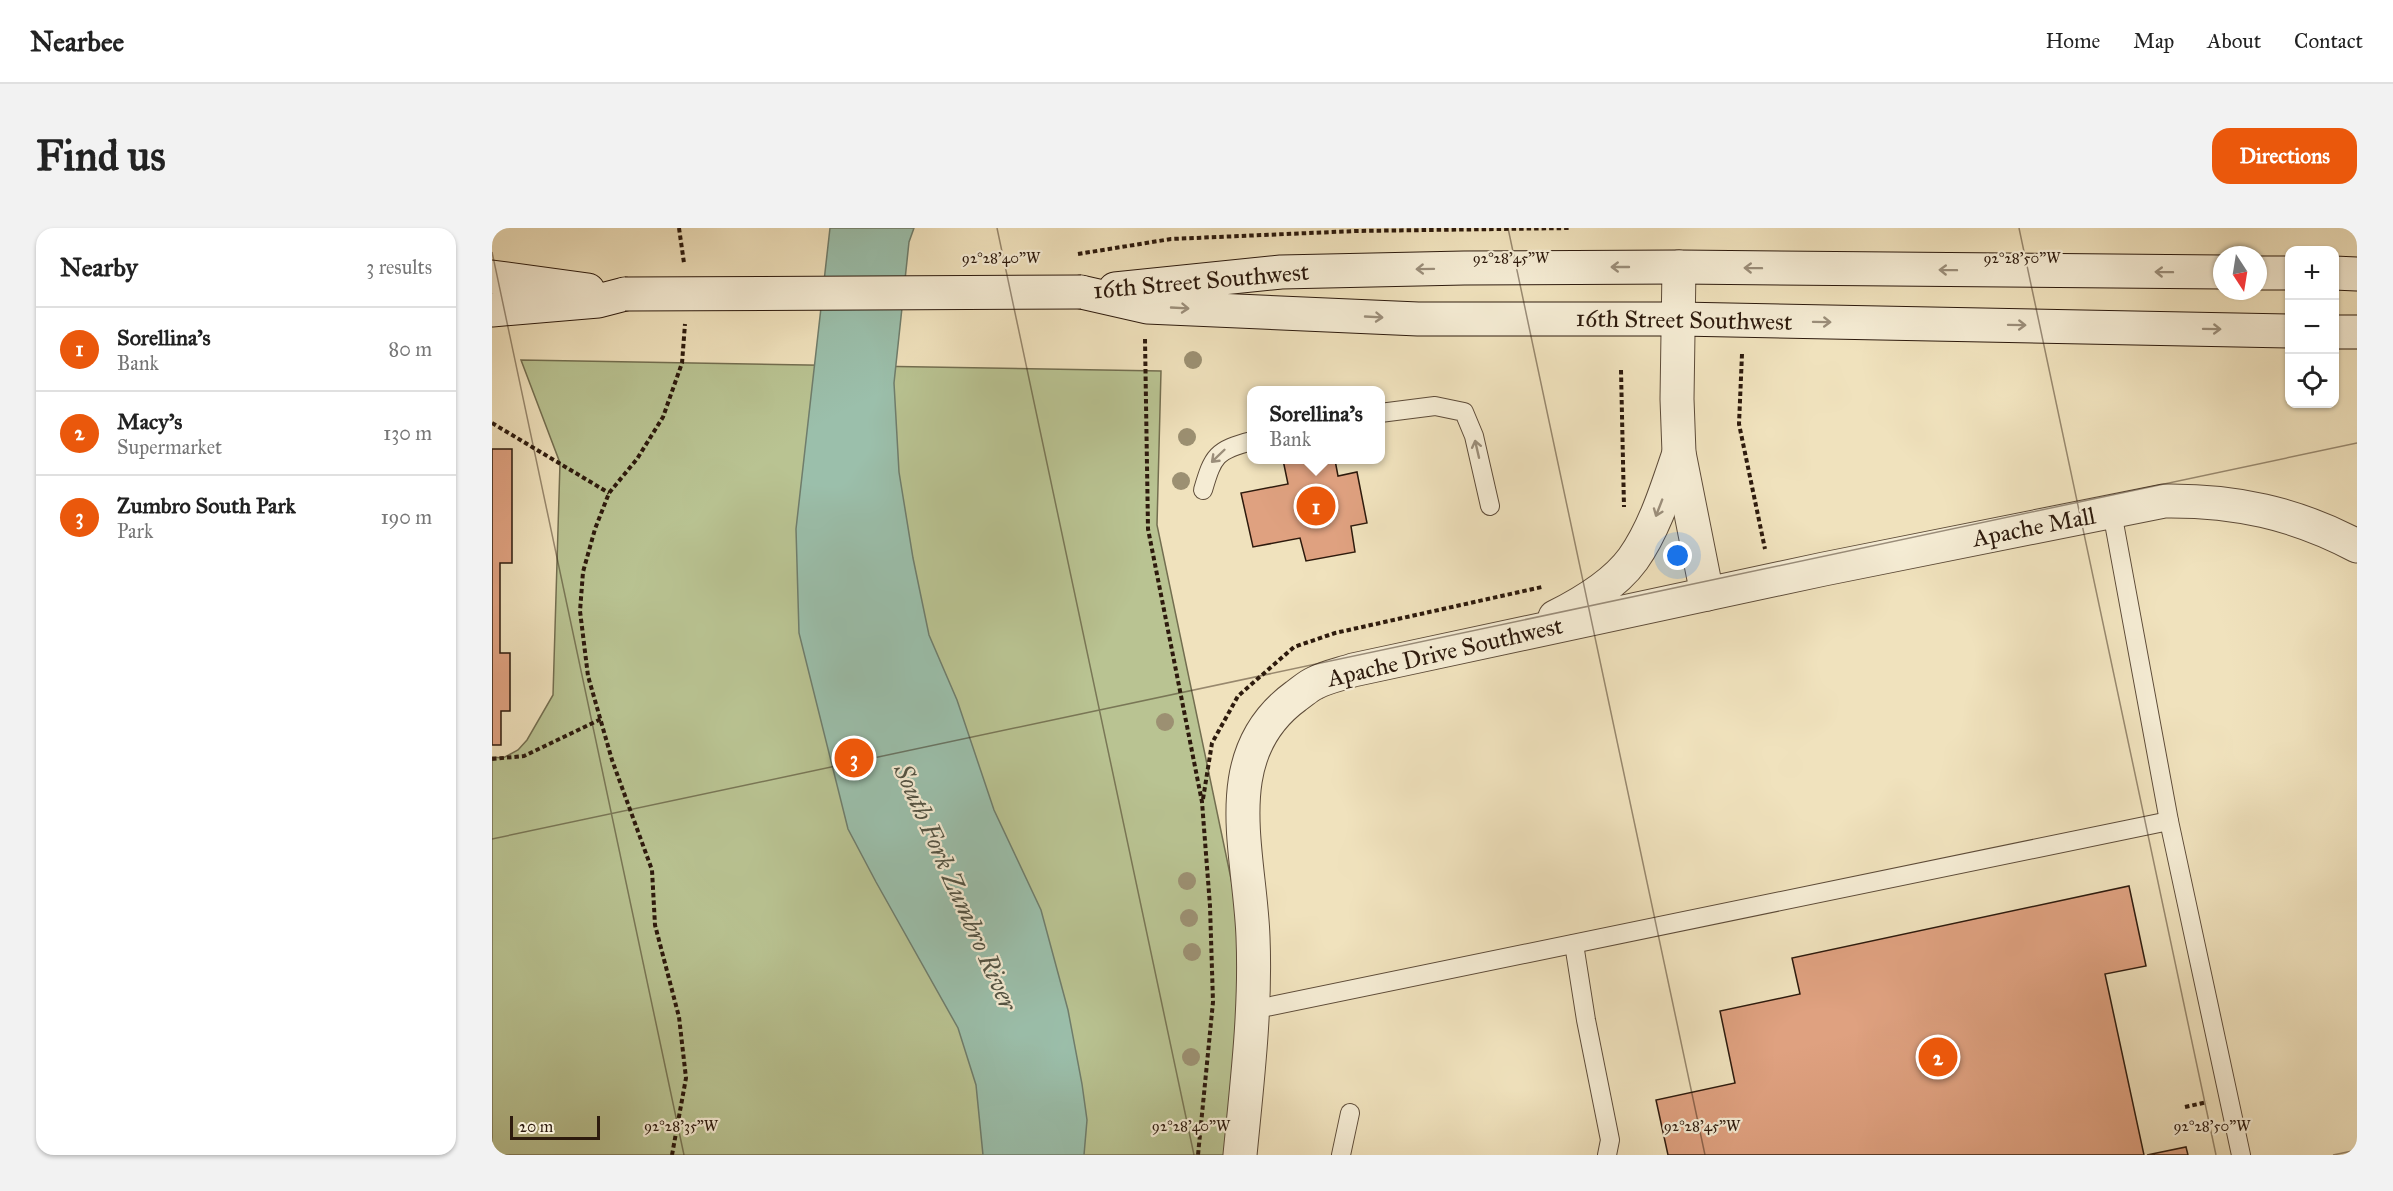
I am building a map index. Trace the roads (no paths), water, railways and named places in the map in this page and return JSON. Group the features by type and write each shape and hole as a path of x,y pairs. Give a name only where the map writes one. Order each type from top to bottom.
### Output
{"main road":[{"name":"16th Street Southwest","path":"492,277 624,294 1081,292 1281,272 1679,267 2213,272"},
{"path":"1679,267 1677,399 1679,453 1707,594"},
{"path":"2267,273 2285,273"},
{"path":"2339,273 2357,274"},
{"name":"16th Street Southwest","path":"1081,292 1147,307 1418,319 1680,319 2285,331"},
{"name":"16th Street Southwest","path":"492,310 598,301 624,294"},
{"path":"2339,332 2357,332"},
{"path":"1520,634 1575,607 1608,584 1633,559 1653,522 1679,453"},
{"name":"Apache Mall","path":"1707,594 2164,501 2202,501 2244,506 2291,517 2332,533 2357,546"},
{"name":"Apache Drive Southwest","path":"1240,1155 1252,1010 1253,937 1242,812 1244,778 1252,750 1266,725 1285,704 1315,682 1353,670 1707,594"}],"lane":[{"path":"1385,412 1435,406 1464,412 1474,436 1490,506"},
{"path":"1203,490 1211,463 1228,447 1247,442"},
{"path":"2112,512 2169,821 2241,1155"},
{"path":"1252,1010 2169,821"},
{"path":"1574,944 1586,1020 1610,1140 1606,1155"},
{"path":"1341,1155 1350,1113"}],"water":[{"name":"South Fork Zumbro River","path":"830,228 914,228 909,242 894,383 899,472 913,558 929,635 957,700 994,810 1041,910 1068,1010 1082,1084 1087,1120 1084,1155 983,1155 976,1085 958,1028 848,829 799,633 796,529"}],"place":[{"name":"Sorellina's","path":"1316,506"},
{"name":"Zumbro South Park","path":"854,758"},
{"name":"Macy's","path":"1938,1057"}]}
